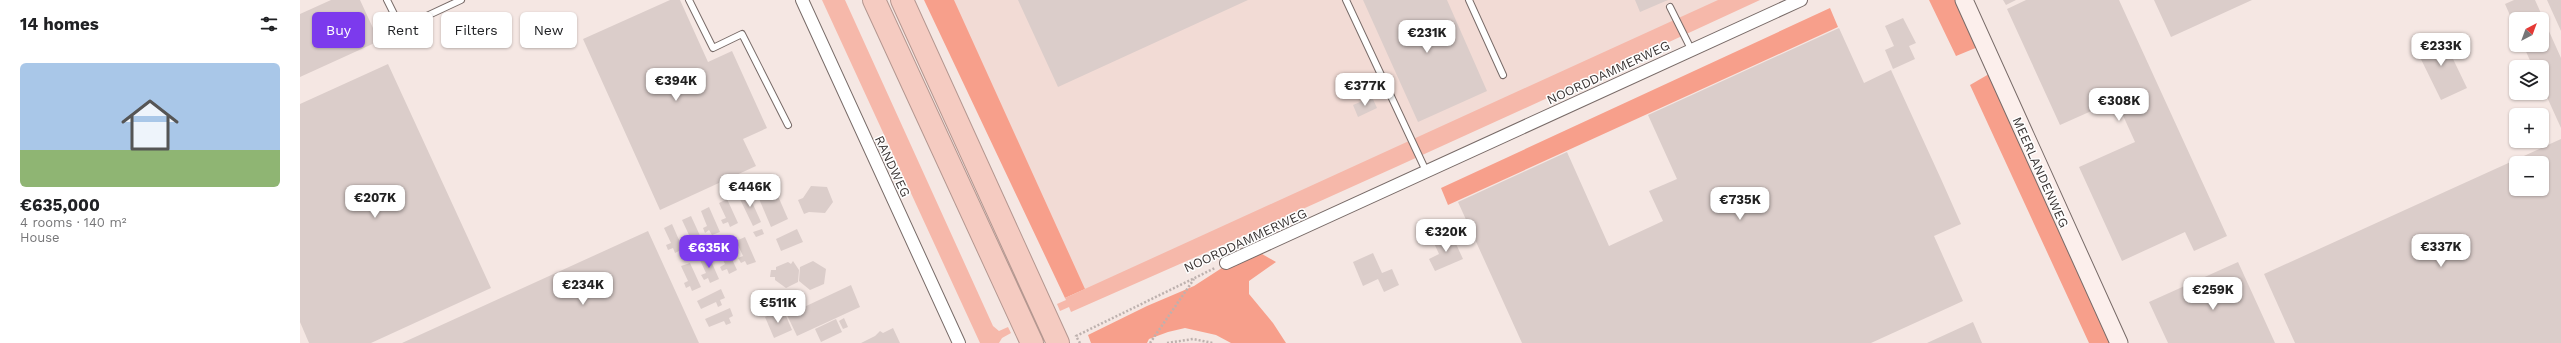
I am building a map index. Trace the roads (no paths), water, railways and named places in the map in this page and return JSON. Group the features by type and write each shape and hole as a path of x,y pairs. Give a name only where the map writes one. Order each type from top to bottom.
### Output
{"highway":[{"path":"874,0 1032,343"},
{"path":"902,0 1067,339"}],"street":[{"name":"RANDWEG","path":"802,0 959,343"},
{"name":"NOORDDAMMERWEG","path":"1226,263 1425,168 1689,46 1802,0"},
{"name":"MEERLANDENWEG","path":"1964,0 2119,343"}],"lane":[{"path":"387,0 400,28 461,0"},
{"path":"689,0 713,48 742,34 788,125"},
{"path":"1346,0 1425,168"},
{"path":"1469,0 1503,74"},
{"path":"1670,9 1689,46"}]}
